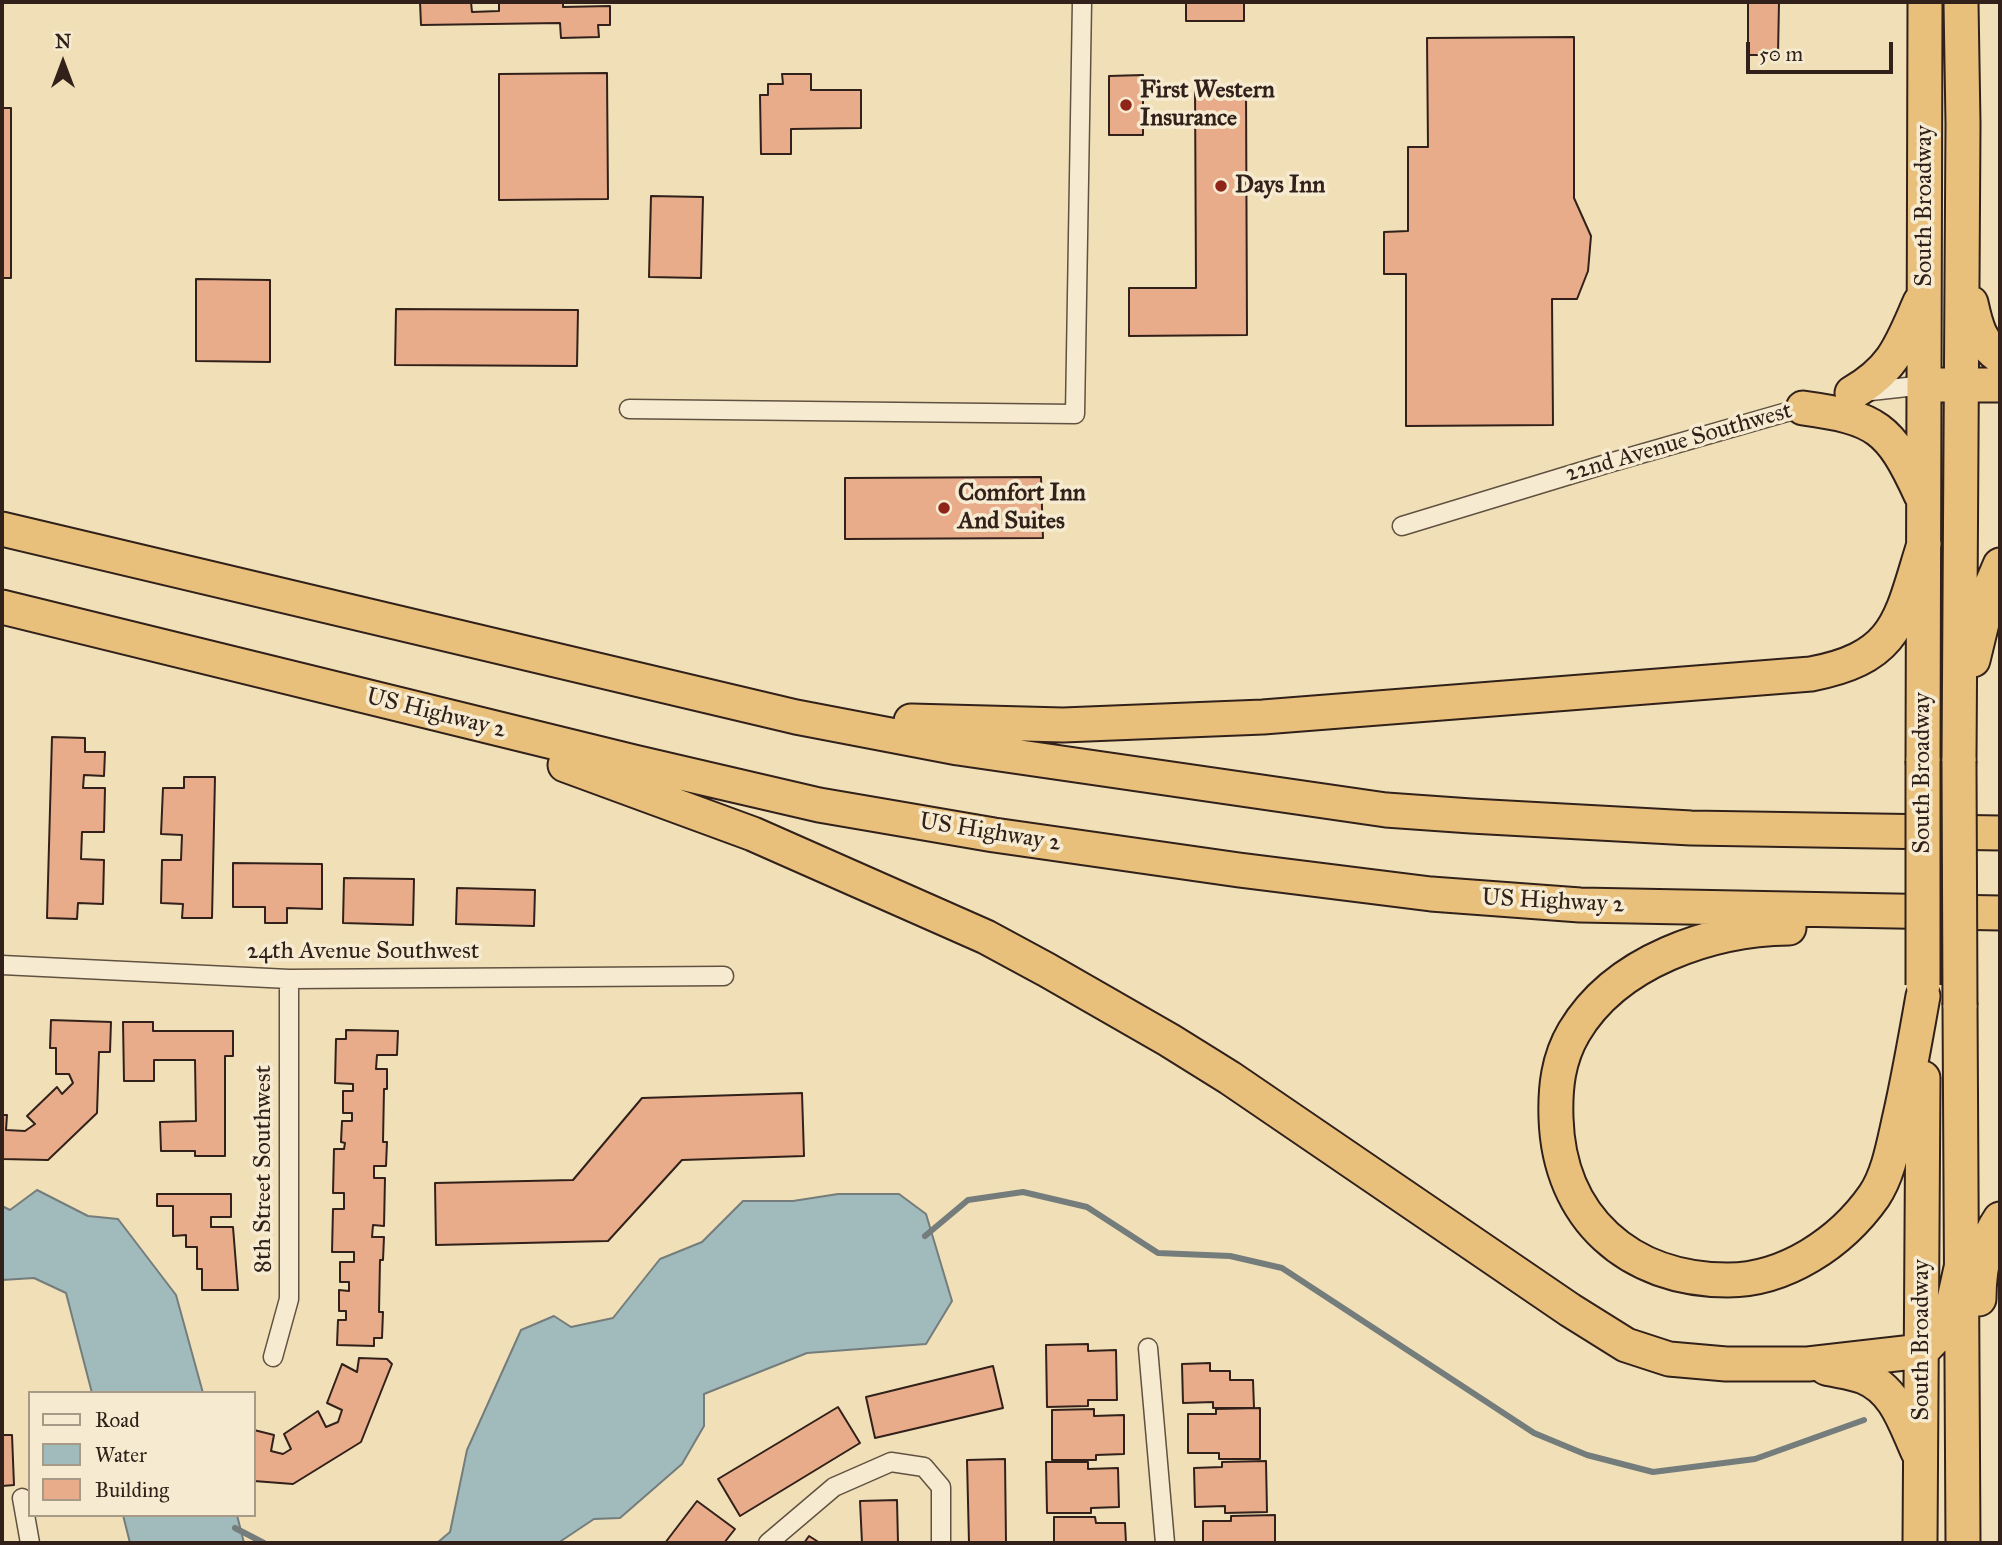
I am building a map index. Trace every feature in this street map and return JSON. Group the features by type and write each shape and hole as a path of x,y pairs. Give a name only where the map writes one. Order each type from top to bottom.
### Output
{"highway":[{"name":"South Broadway","path":"1920,1543 1925,2"},
{"name":"South Broadway","path":"1961,2 1959,761 1963,1543"},
{"path":"1962,262 1977,330 1985,345 2000,357"},
{"path":"1852,393 1874,380 1900,346 1925,290"},
{"name":"22nd Avenue Southwest","path":"1925,385 2000,385"},
{"path":"1803,408 1843,414 1869,423 1889,439 1905,459 1924,503"},
{"path":"2,529 726,701 958,748 1386,810 1691,828 2000,833"},
{"path":"726,701 924,723 1063,726 1263,717 1811,674 1848,665 1881,646 1904,609 1924,544"},
{"path":"1959,728 1980,629 1991,586 2000,565"},
{"name":"US Highway 2","path":"2,607 819,805 994,835 1431,894 1580,905 2000,913"},
{"path":"398,704 477,738 591,774 753,834 986,937 1100,1000 1230,1079 1570,1310 1626,1345 1669,1359 1726,1364 1808,1364 1922,1351 1942,1330 1953,1304 1961,1268"},
{"path":"1895,912 1832,928 1769,928 1692,944 1661,955 1600,999 1574,1032 1557,1076 1555,1103 1559,1153 1574,1196 1601,1234 1639,1259 1664,1270 1711,1280 1745,1280 1787,1269 1816,1252 1838,1234 1874,1195 1894,1143 1923,990"},
{"path":"1978,1543 1979,1280 1985,1248 2000,1219"},
{"path":"1808,1364 1864,1377 1882,1387 1896,1404 1922,1461"}],"street":[{"path":"629,409 1075,414 1082,2"},
{"name":"22nd Avenue Southwest","path":"1402,526 1852,393 1925,385"},
{"name":"24th Avenue Southwest","path":"2,965 289,979 724,976"},
{"name":"8th Street Southwest","path":"273,1357 289,1299 289,979"},
{"path":"1148,1348 1165,1543"},
{"path":"768,1543 834,1487 891,1462 924,1467 941,1487 941,1543"},
{"path":"22,1499 30,1543"}],"water":[{"path":"37,1190 88,1216 118,1219 176,1295 202,1391 91,1391 66,1293 34,1278 2,1280 2,1206 10,1210"},
{"path":"838,1194 899,1194 926,1214 952,1301 926,1344 807,1353 704,1394 704,1426 682,1464 620,1518 594,1519 558,1543 437,1543 450,1532 467,1450 521,1330 554,1316 571,1327 613,1318 660,1259 702,1242 743,1201 793,1201"},
{"path":"124,1517 238,1517 244,1543 130,1543"}],"building":[{"path":"420,2 471,2 472,12 499,11 499,2 563,2 563,7 610,6 610,25 598,25 599,37 561,38 560,23 421,25"},
{"path":"1186,2 1244,2 1244,21 1186,21"},
{"path":"1748,2 1779,2 1778,55 1748,55"},
{"path":"1574,37 1574,198 1591,236 1588,271 1577,299 1552,299 1553,425 1406,426 1406,274 1384,274 1384,232 1408,231 1408,147 1428,147 1427,38"},
{"path":"607,73 608,199 499,200 499,74"},
{"path":"782,74 811,74 811,90 861,90 861,128 791,129 791,154 761,154 760,95 768,95 768,84 783,84"},
{"name":"First Western Insurance","path":"1143,75 1143,135 1109,135 1109,76"},
{"name":"Days Inn","path":"1195,85 1246,85 1247,335 1129,336 1129,288 1196,288"},
{"path":"2,108 11,108 11,278 2,278"},
{"path":"651,196 703,197 701,278 649,277"},
{"path":"196,279 270,280 270,362 196,361"},
{"path":"396,309 578,310 577,366 395,365"},
{"name":"Comfort Inn And Suites","path":"1041,477 1043,538 845,539 845,478"},
{"path":"52,737 85,738 85,752 105,752 104,776 84,775 83,788 105,788 104,832 82,832 81,859 104,860 103,904 78,903 77,919 47,918"},
{"path":"184,777 215,777 212,918 182,918 183,904 161,903 162,860 181,860 182,835 161,834 163,788 184,788"},
{"path":"233,863 322,864 322,909 287,908 287,923 265,923 265,907 233,907"},
{"path":"344,878 414,879 413,925 343,923"},
{"path":"457,888 535,890 534,926 456,924"},
{"path":"51,1020 111,1022 110,1052 99,1052 97,1113 48,1160 2,1159 2,1115 7,1115 6,1130 25,1131 35,1124 27,1116 57,1087 62,1094 73,1083 69,1074 56,1074 56,1048 50,1048"},
{"path":"123,1022 153,1022 153,1031 233,1031 233,1056 225,1056 225,1156 195,1156 195,1151 161,1151 160,1122 196,1121 195,1060 154,1060 154,1081 124,1081"},
{"path":"346,1030 398,1031 397,1055 377,1055 376,1069 387,1069 383,1142 387,1142 386,1166 374,1166 374,1178 385,1178 384,1226 373,1225 372,1237 384,1237 383,1260 380,1260 379,1312 383,1312 382,1338 374,1338 374,1346 337,1345 338,1320 346,1320 346,1311 339,1311 339,1290 349,1291 349,1282 340,1282 340,1262 354,1262 354,1252 332,1252 333,1209 344,1209 344,1193 333,1193 334,1149 344,1149 345,1143 341,1142 342,1121 352,1121 352,1113 343,1113 343,1091 353,1091 353,1084 335,1083 336,1039 346,1039"},
{"path":"802,1093 804,1156 682,1160 608,1241 436,1245 435,1183 573,1180 642,1098"},
{"path":"157,1194 231,1194 231,1217 211,1217 211,1227 233,1227 238,1290 202,1290 202,1269 197,1269 197,1247 186,1247 186,1235 173,1236 173,1206 157,1206"},
{"path":"1088,1344 1088,1351 1116,1350 1117,1400 1088,1400 1088,1406 1047,1407 1046,1345"},
{"path":"359,1358 387,1359 392,1364 361,1442 293,1484 256,1481 256,1430 274,1435 271,1451 283,1454 291,1449 284,1434 318,1411 326,1427 338,1422 342,1410 327,1403 342,1364 357,1372"},
{"path":"1210,1363 1210,1371 1230,1371 1230,1380 1253,1380 1254,1408 1213,1408 1213,1402 1183,1403 1182,1364"},
{"path":"993,1366 1003,1408 875,1438 866,1397"},
{"path":"838,1407 860,1443 740,1516 718,1479"},
{"path":"1260,1408 1260,1459 1219,1459 1219,1453 1188,1453 1188,1414 1216,1414 1216,1409"},
{"path":"1094,1409 1094,1416 1124,1415 1124,1454 1096,1455 1096,1460 1052,1460 1052,1410"},
{"path":"2,1435 12,1435 14,1485 2,1486"},
{"path":"1005,1459 1006,1543 969,1543 967,1460"},
{"path":"1266,1461 1267,1512 1225,1513 1225,1506 1195,1507 1194,1468 1222,1467 1222,1462"},
{"path":"1046,1462 1088,1462 1088,1469 1118,1468 1119,1507 1091,1508 1091,1513 1047,1513"},
{"path":"897,1500 898,1543 862,1543 860,1501"},
{"path":"697,1501 735,1529 724,1543 665,1543"},
{"path":"1275,1515 1275,1543 1203,1543 1203,1521 1231,1521 1231,1516"},
{"path":"1054,1517 1095,1517 1096,1523 1125,1523 1126,1543 1054,1543"},
{"path":"809,1536 820,1543 804,1543"}],"waterway":[{"path":"925,1236 968,1200 1023,1192 1087,1207 1158,1253 1230,1256 1282,1268 1534,1433 1587,1455 1653,1472 1755,1459 1864,1420"},
{"path":"235,1528 264,1543"}],"place":[{"name":"First Western Insurance","path":"1126,105"},
{"name":"Days Inn","path":"1221,186"},
{"name":"Comfort Inn And Suites","path":"944,508"}]}
